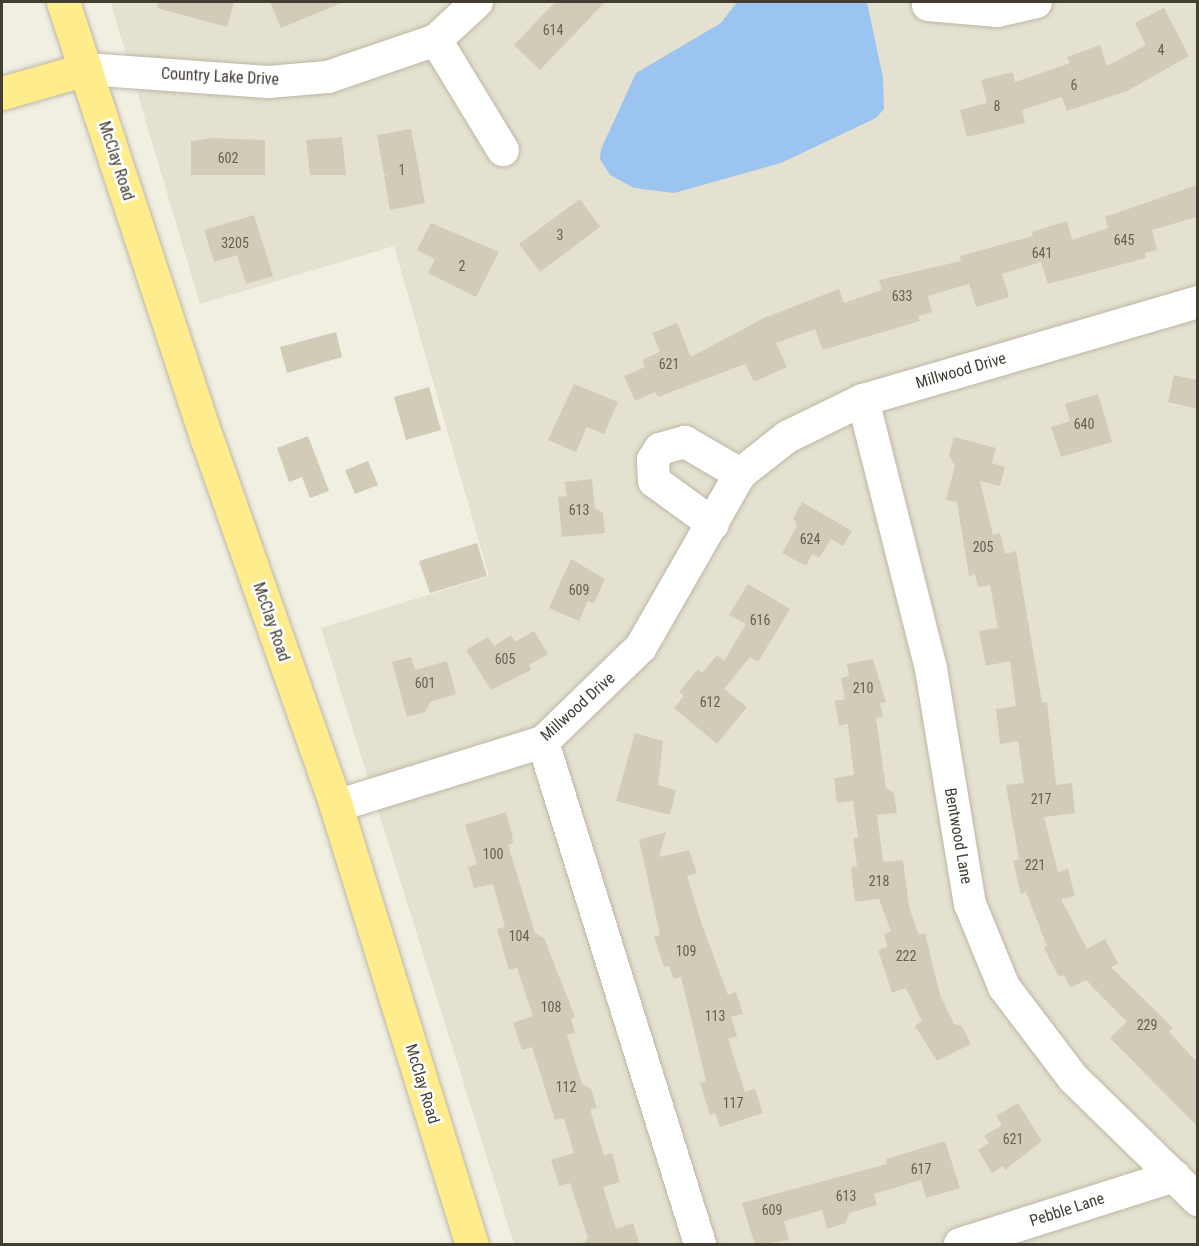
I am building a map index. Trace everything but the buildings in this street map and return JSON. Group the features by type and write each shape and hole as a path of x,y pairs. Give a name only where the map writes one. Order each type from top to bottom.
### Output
{"main road":[{"name":"McClay Road","path":"63,2 207,439 336,806 472,1245"},
{"path":"2,93 86,69"}],"street":[{"name":"Country Lake Drive","path":"86,69 268,82 316,78 436,40 477,2"},
{"path":"928,5 998,10 1036,2"},
{"path":"436,40 503,150"},
{"name":"Millwood Drive","path":"336,806 543,742 641,647 740,474 787,437 863,400 1197,302"},
{"name":"Bentwood Lane","path":"863,400 931,669 970,904 1004,987 1073,1078 1197,1200"},
{"path":"713,524 654,481 653,460 660,449 685,442 740,474"},
{"path":"543,742 700,1245"},
{"name":"Pebble Lane","path":"960,1245 1174,1176"}],"shaded area":[{"path":"116,2 1197,2 1197,1244 514,1244 321,628 489,576 394,246 200,304 111,4"}],"water":[{"path":"737,2 867,2 883,78 884,109 876,118 781,163 674,193 634,188 610,175 600,159 601,149 636,73 721,23"}]}
